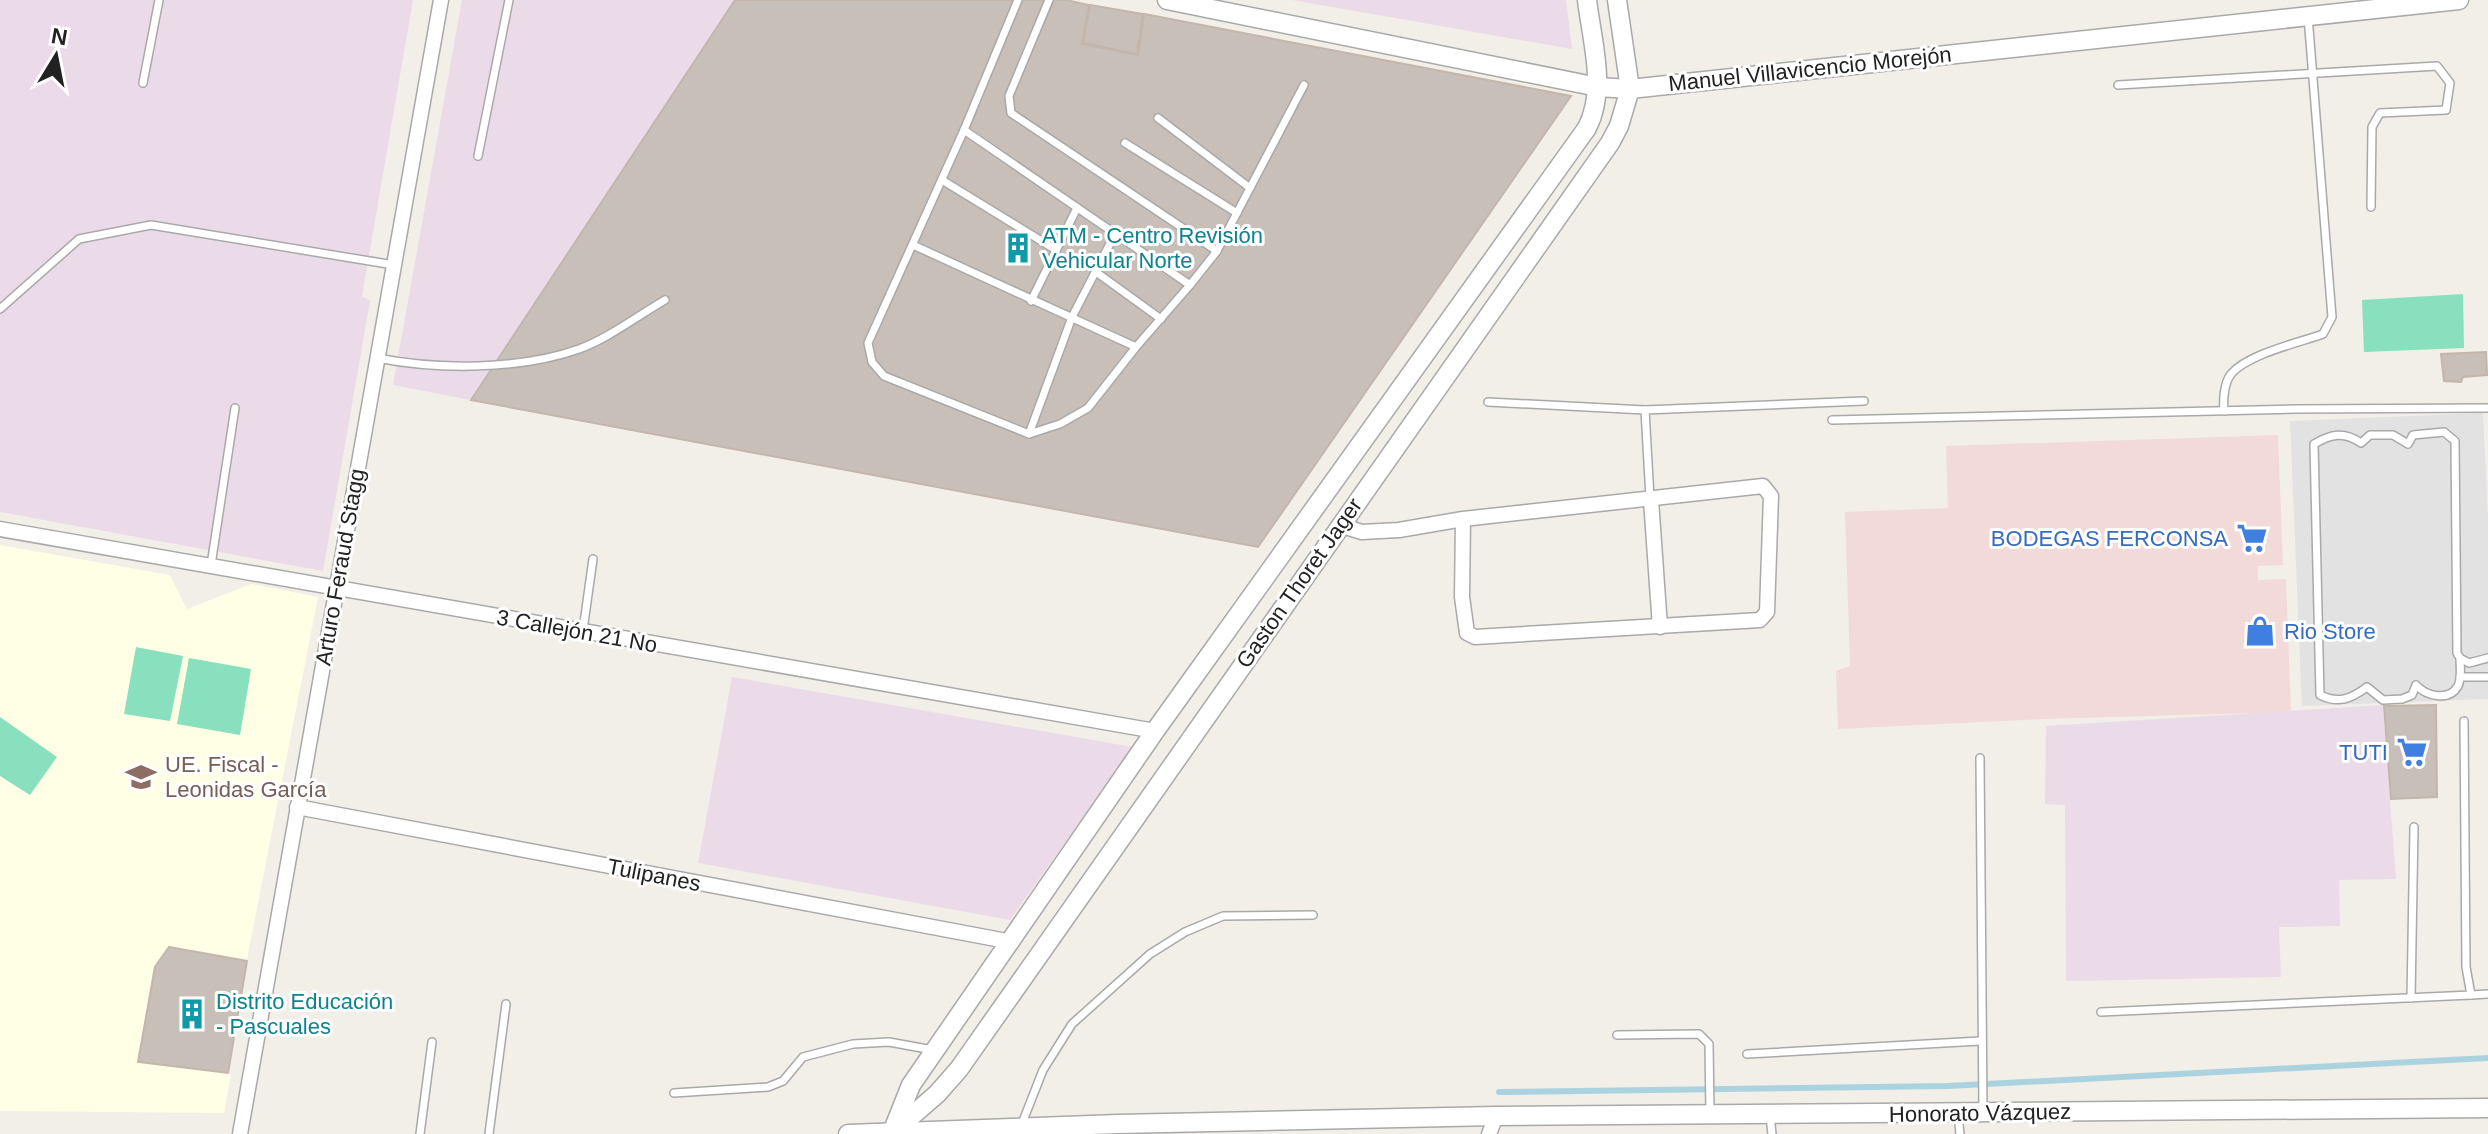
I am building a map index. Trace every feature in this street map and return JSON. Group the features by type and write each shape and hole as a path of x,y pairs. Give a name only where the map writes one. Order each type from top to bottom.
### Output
{"street":[{"name":"Arturo Feraud Stagg","path":"240,1134 441,0"},
{"name":"Manuel Villavicencio Morejón","path":"1167,0 1598,87 1630,89 2459,0"},
{"name":"Gaston Thoret Jager","path":"891,1134 911,1085 1155,731 1587,128 1594,114 1598,87 1587,0"},
{"name":"Gaston Thoret Jager","path":"891,1134 937,1094 959,1069 1610,143 1619,126 1630,89 1617,0"},
{"path":"1339,525 1362,532 1399,530 1463,519 1763,486 1771,496 1767,612 1760,620 1475,637 1467,633 1462,597 1463,519"},
{"path":"1651,500 1660,627"},
{"name":"3 Callejón 21 No","path":"0,529 1155,731"},
{"name":"Tulipanes","path":"297,807 1012,942"},
{"name":"Honorato Vázquez","path":"848,1134 1020,1128 1492,1125 1710,1116 1771,1125 1958,1113 2488,1108"}],"lane":[{"path":"143,83 159,0"},
{"path":"478,156 509,0"},
{"path":"1018,0 964,130 868,343 872,362 884,376 1029,434 1060,424 1088,408 1217,251 1304,85"},
{"path":"1049,0 1009,96 1011,113 1217,251"},
{"path":"2224,411 2223,400 2229,376 2245,362 2323,334 2332,317 2308,15"},
{"path":"2118,85 2437,66 2450,83 2446,110 2380,113 2372,127 2371,207"},
{"path":"1158,118 1250,188"},
{"path":"964,130 1190,285"},
{"path":"1125,143 1237,213"},
{"path":"942,180 1056,250"},
{"path":"1031,301 1077,208"},
{"path":"0,309 79,239 151,225 394,265"},
{"path":"1029,434 1072,317 1115,234"},
{"path":"913,245 1136,347"},
{"path":"1096,272 1161,319"},
{"path":"377,358 396,362 473,365 543,360 583,348 665,300"},
{"path":"1488,402 1645,410 1864,401"},
{"path":"210,567 235,408"},
{"path":"1832,420 2488,408"},
{"path":"1645,410 1651,500"},
{"path":"2444,432 2455,441 2457,653 2460,658 2458,686 2452,693 2435,696 2423,693 2416,685 2412,695 2402,699 2383,700 2367,687 2349,700 2329,700 2320,695 2314,444 2328,436 2349,435 2361,443 2370,435 2393,435 2408,444 2413,435 2444,432"},
{"path":"583,632 593,559"},
{"path":"2460,658 2469,663 2488,658"},
{"path":"2460,677 2488,677"},
{"path":"2464,721 2466,967 2471,995"},
{"path":"1980,758 1983,1113"},
{"path":"2411,998 2414,827"},
{"path":"1020,1128 1043,1070 1072,1024 1150,954 1185,932 1223,916 1313,915"},
{"path":"2101,1012 2488,994"},
{"path":"489,1134 506,1004"},
{"path":"1617,1035 1699,1034 1709,1044 1710,1116"},
{"path":"1747,1054 1980,1041"},
{"path":"420,1134 432,1042"},
{"path":"674,1093 768,1087 783,1081 803,1057 853,1044 889,1042 935,1050"},
{"path":"1958,1113 1960,1134"}],"shaded area":[{"path":"0,0 413,0 362,296 370,301 323,571 0,512"},
{"path":"462,0 735,0 471,400 393,385"},
{"path":"1292,0 1566,0 1572,49"},
{"path":"2483,413 2488,518 2488,699 2302,706 2290,421"},
{"path":"2278,435 2283,565 2258,566 2258,580 2286,579 2291,712 1838,729 1836,671 1850,666 1845,512 1948,508 1946,446"},
{"name":"UE. Fiscal - Leonidas García","path":"0,545 170,575 187,609 251,584 318,597 247,959 168,946 154,966 138,1062 231,1074 224,1113 0,1111"},
{"path":"732,677 1133,747 1010,920 698,863"},
{"path":"2383,705 2396,879 2339,880 2340,926 2279,927 2281,977 2066,981 2065,805 2045,804 2046,726"}],"green space":[{"path":"2463,294 2464,348 2364,352 2362,300"},
{"path":"136,647 183,656 170,721 124,714"},
{"path":"189,658 251,669 240,735 177,724"},
{"path":"0,717 57,757 30,795 0,776"}],"building":[{"name":"ATM - Centro Revisión Vehicular Norte","path":"735,0 1066,0 1089,5 1082,44 1138,55 1144,14 1571,96 1258,547 471,400"},
{"path":"1090,5 1143,14 1137,54 1083,43"},
{"path":"2486,352 2487,375 2463,377 2461,382 2444,381 2441,354"},
{"name":"TUTI","path":"2436,705 2437,797 2391,799 2384,706"},
{"name":"Distrito Educación - Pascuales","path":"169,947 247,961 228,1073 138,1062 155,967"}],"waterway":[{"path":"1499,1092 1948,1086 2488,1058"}],"place":[{"name":"ATM - Centro Revisión Vehicular Norte","path":"1018,248"},
{"name":"BODEGAS FERCONSA","path":"2252,538"},
{"name":"Rio Store","path":"2260,631"},
{"name":"TUTI","path":"2412,752"},
{"name":"UE. Fiscal - Leonidas García","path":"141,777"},
{"name":"Distrito Educación - Pascuales","path":"192,1014"}]}
